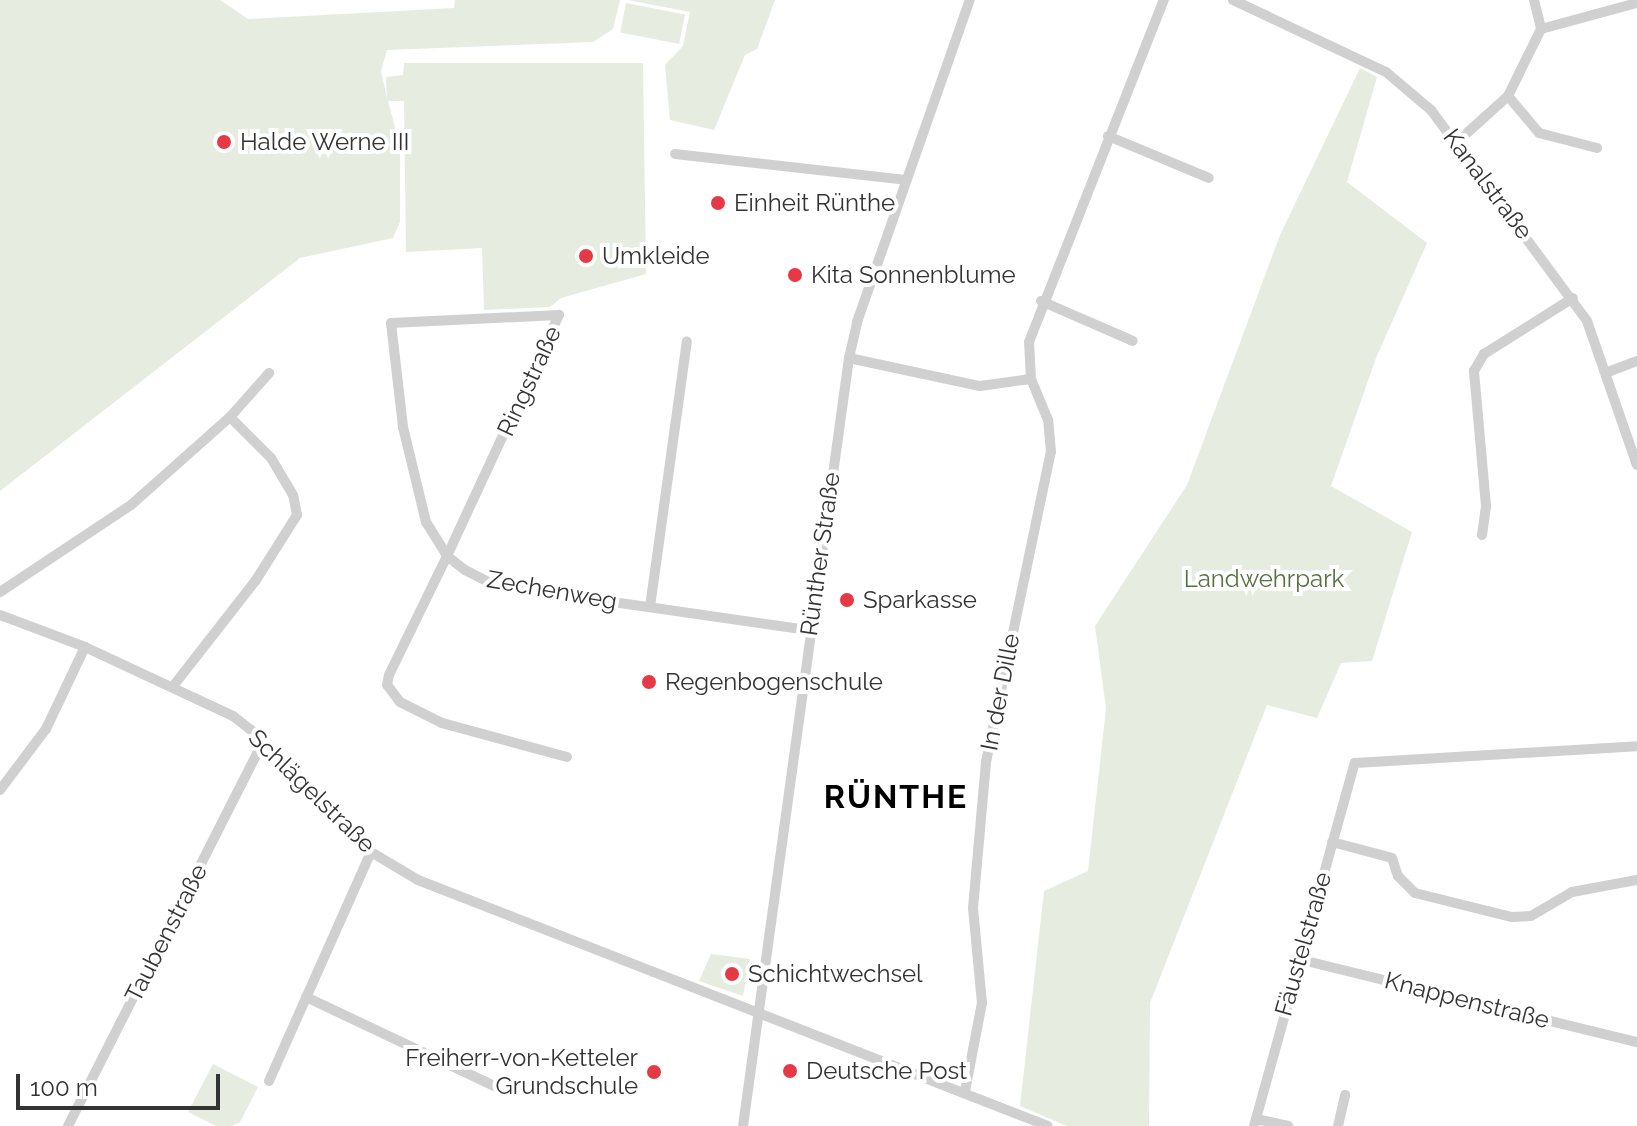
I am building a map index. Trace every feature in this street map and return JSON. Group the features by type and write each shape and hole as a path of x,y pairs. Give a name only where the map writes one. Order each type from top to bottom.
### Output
{"street":[{"name":"Rünther Straße","path":"743,1126 760,1017 808,630 849,358 906,180 970,0"},
{"name":"In der Dille","path":"965,1091 982,1003 973,908 986,762 1051,452 1048,420 1031,379 1029,342 1041,301 1164,0"},
{"name":"Kanalstraße","path":"1233,0 1386,72 1412,91 1457,142 1573,298 1608,372 1637,465"},
{"path":"1457,142 1508,96 1541,29 1534,0"},
{"path":"1541,29 1637,3"},
{"path":"1508,96 1539,133 1597,148"},
{"path":"1108,136 1209,178"},
{"path":"675,154 906,180"},
{"path":"1482,535 1486,506 1474,371 1484,354 1573,298"},
{"path":"1041,301 1133,341"},
{"name":"Ringstraße","path":"391,323 559,315 447,556"},
{"name":"Zechenweg","path":"391,323 414,478 426,522 447,556 495,585 808,630"},
{"path":"650,607 687,342"},
{"path":"849,358 980,386 1031,379"},
{"path":"1608,372 1637,361"},
{"path":"0,592 131,505 230,417 269,373"},
{"path":"174,685 256,580 297,515 293,495 271,458 230,417"},
{"path":"447,556 389,675 392,695 442,723 567,757"},
{"name":"Schlägelstraße","path":"0,615 174,685 233,716 264,740 371,852 470,904 760,1017 965,1091 1048,1126"},
{"path":"0,790 46,729 85,647"},
{"name":"Taubenstraße","path":"68,1126 264,740"},
{"name":"Fäustelstraße","path":"1255,1122 1355,763 1637,746"},
{"path":"1332,842 1392,858 1398,876 1415,893 1512,917 1531,916 1585,888 1637,880"},
{"path":"269,1081 371,852"},
{"name":"Knappenstraße","path":"1298,959 1637,1042"},
{"path":"306,997 507,1092"},
{"path":"1338,1126 1345,1095"},
{"path":"1255,1122 1288,1126"}],"green space":[{"path":"0,0 220,0 248,19 454,8 455,0 620,0 613,29 593,42 387,50 381,71 387,98 386,77 403,75 404,63 643,63 646,274 561,298 550,307 484,310 482,248 406,252 404,101 388,101 400,146 400,222 393,238 300,258 0,491"},
{"path":"628,0 775,0 757,49 745,55 714,130 670,120 665,65 683,46 690,12"},
{"path":"626,3 685,14 679,44 620,32"},
{"name":"Landwehrpark","path":"1360,68 1377,77 1347,182 1427,243 1376,358 1331,486 1412,532 1372,661 1341,663 1317,718 1267,705 1150,1003 1149,1126 1067,1126 1020,1106 1044,891 1088,871 1106,708 1095,626 1187,485 1280,235"},
{"path":"711,954 750,959 743,996 699,981"},
{"path":"213,1064 258,1087 240,1122 231,1126 216,1126 188,1112"}],"place":[{"name":"Halde Werne III","path":"224,142"},
{"name":"Einheit Rünthe","path":"718,203"},
{"name":"Umkleide","path":"586,256"},
{"name":"Kita Sonnenblume","path":"795,275"},
{"name":"Sparkasse","path":"847,600"},
{"name":"Regenbogenschule","path":"649,682"},
{"name":"Schichtwechsel","path":"732,974"},
{"name":"Deutsche Post","path":"790,1071"},
{"name":"Freiherr-von-Ketteler Grundschule","path":"654,1072"}],"district":[{"name":"RÜNTHE","path":"896,797"}]}
